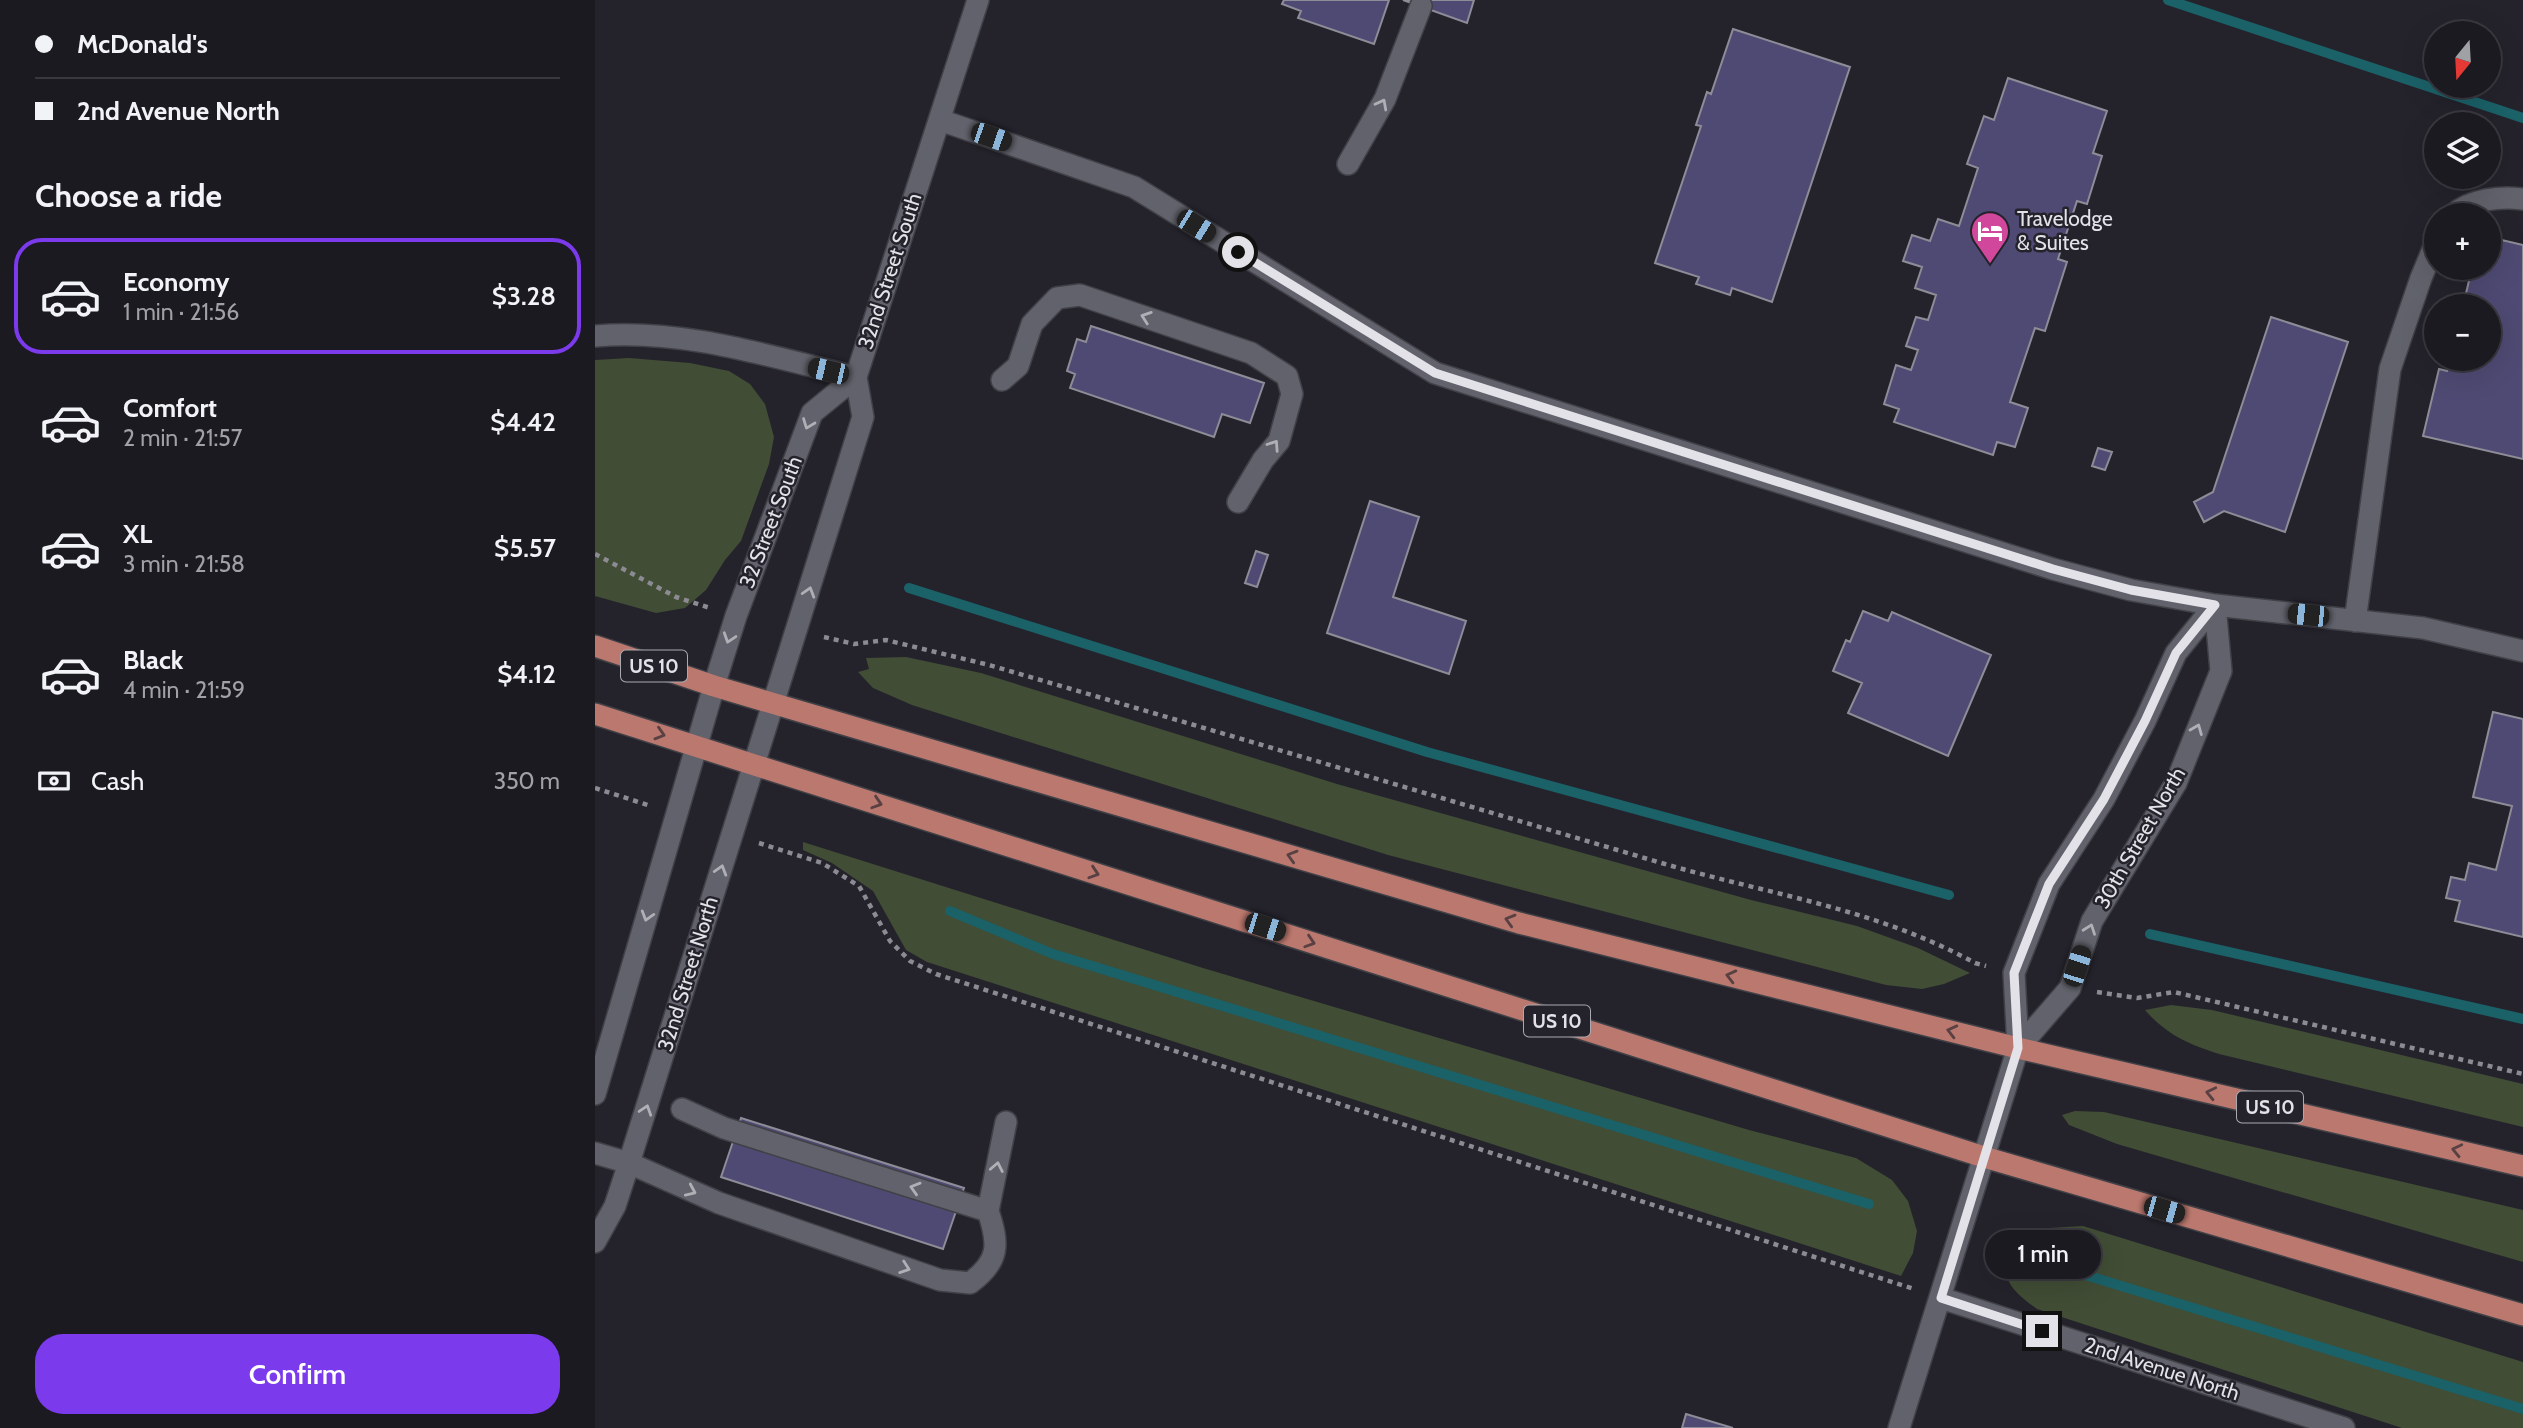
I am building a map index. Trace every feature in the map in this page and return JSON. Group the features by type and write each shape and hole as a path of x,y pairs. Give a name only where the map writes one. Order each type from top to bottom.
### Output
{"main road":[{"name":"US 10","path":"595,646 713,686 1519,923 2018,1048 2523,1166"},
{"name":"US 10","path":"595,714 1984,1157 2523,1315"}],"street":[{"name":"32nd Street South","path":"774,704 863,417 856,377 978,0"},
{"path":"1348,164 1385,99 1421,6"},
{"path":"940,120 1134,187 1435,373 2053,569 2131,590 2215,605 2423,628 2523,651"},
{"path":"2473,203 2523,199"},
{"path":"2355,621 2390,369 2424,271"},
{"path":"1002,380 1018,366 1033,324 1057,298 1080,295 1251,353 1287,376 1293,394 1279,441 1263,460 1238,502"},
{"path":"595,336 617,334 672,337 856,377"},
{"name":"32 Street South","path":"713,686 736,616 812,413 856,377"},
{"name":"30th Street North","path":"1899,1428 2018,1048 2014,973 2049,884 2104,799 2145,721 2176,653 2215,605"},
{"name":"30th Street North","path":"2018,1048 2070,988 2092,921 2176,783 2221,671 2215,605"},
{"path":"595,1094 713,686"},
{"name":"32nd Street North","path":"595,1242 615,1206 774,704"},
{"path":"683,1109 724,1128 988,1211"},
{"path":"595,1153 629,1163 719,1203 940,1280 970,1283 985,1273 994,1257 995,1235 988,1211 1006,1122"},
{"name":"2nd Avenue North","path":"1941,1298 2344,1428"}],"path":[{"path":"595,554 676,597 736,616"},
{"path":"797,630 854,644 887,640 989,664 1709,877 1862,914 1933,941 1975,963 2014,973"},
{"path":"595,788 677,815"},
{"path":"732,834 822,863 859,886 890,941 910,961 936,974 1941,1298"},
{"path":"2070,988 2137,998 2174,992 2523,1074"}],"green space":[{"path":"629,358 690,363 729,371 750,384 765,404 774,437 769,464 741,541 706,590 685,608 656,613 595,596 595,360"},
{"path":"906,657 981,673 1337,784 1751,900 1857,926 1918,948 1970,973 1944,984 1922,989 1886,985 1388,855 912,705 873,688 858,672 869,669 866,658"},
{"path":"803,842 1203,968 1749,1130 1856,1158 1892,1180 1908,1201 1917,1231 1913,1253 1901,1276 927,962 906,950 873,891 832,863 803,850"},
{"path":"2171,1005 2212,1010 2523,1084 2523,1127 2219,1054 2170,1032 2145,1010"},
{"path":"2075,1111 2104,1112 2523,1210 2523,1262 2117,1144 2069,1125 2062,1115"},
{"path":"2083,1226 2523,1362 2523,1428 2402,1428 2037,1309 2017,1292 2007,1277 2008,1260 2017,1236 2033,1229"}],"building":[{"path":"1284,0 1389,0 1374,44 1298,18 1301,11 1282,4"},
{"path":"1403,0 1474,0 1467,23"},
{"path":"1733,29 1850,67 1772,302 1732,288 1730,295 1696,284 1699,277 1655,263 1701,126 1696,125 1707,92 1711,94"},
{"name":"Travelodge & Suites","path":"2008,78 2107,111 2093,153 2102,156 2087,204 2077,201 2058,259 2067,262 2045,331 2035,328 2010,402 2028,408 2015,447 1997,442 1993,455 1894,422 1899,409 1884,404 1896,365 1911,370 1918,350 1906,346 1916,317 1928,320 1936,295 1915,288 1922,267 1903,261 1912,235 1930,241 1938,219 1959,226 1978,168 1967,164 1984,116 1994,120"},
{"path":"2501,240 2523,245 2523,459 2423,436 2439,371 2501,371 2501,294 2466,294 2469,280 2501,280"},
{"path":"2271,317 2348,342 2285,532 2224,511 2204,522 2194,502 2213,492"},
{"path":"1091,326 1264,383 1250,423 1222,414 1214,437 1070,388 1075,374 1067,371 1077,339 1086,342"},
{"path":"2098,448 2112,452 2105,470 2092,466"},
{"path":"1370,501 1419,517 1393,597 1466,621 1449,674 1327,633"},
{"path":"1256,551 1268,555 1257,587 1245,583"},
{"path":"1863,611 1888,621 1892,612 1991,655 1948,756 1848,713 1862,683 1833,671 1846,640 1850,642"},
{"path":"2493,712 2523,719 2523,937 2455,921 2460,901 2446,898 2451,877 2465,880 2469,863 2496,870 2512,806 2473,797"},
{"path":"741,1118 964,1188 943,1249 721,1177"},
{"path":"1686,1414 1733,1428 1682,1428"}],"waterway":[{"path":"2168,0 2523,118"},
{"path":"909,588 1427,752 1949,895"},
{"path":"950,911 1053,954 1869,1204"},
{"path":"2150,934 2523,1019"},
{"path":"2056,1266 2523,1409"}],"place":[{"name":"Travelodge & Suites","path":"1990,265"}],"route":[{"path":"1238,252 1435,373 2053,569 2131,590 2215,605 2176,653 2145,721 2104,799 2049,884 2014,973 2018,1048 1941,1298 2042,1331"}]}
